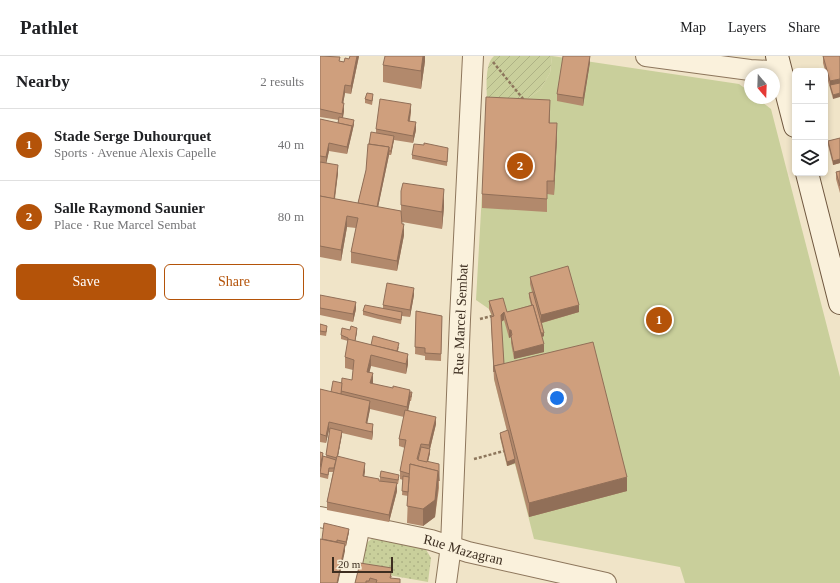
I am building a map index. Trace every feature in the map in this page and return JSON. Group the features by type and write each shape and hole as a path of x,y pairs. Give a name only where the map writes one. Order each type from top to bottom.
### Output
{"street":[{"path":"646,56 750,70 771,71 779,63"},
{"name":"Rue Marcel Sembat","path":"446,583 451,546 454,459 482,58"},
{"path":"779,63 792,114"},
{"path":"808,176 840,303"},
{"name":"Rue Mazagran","path":"320,517 431,540 468,552 606,583"},
{"path":"348,583 360,525"}],"path":[{"path":"482,58 524,101"},
{"path":"454,459 468,460 504,450"}],"green space":[{"path":"494,56 552,56 550,73 540,90 524,101 487,104 487,71"},
{"path":"552,56 739,84 744,88 744,104 765,104 771,109 840,377 840,583 685,583 680,567 534,539 515,464 507,466 500,437 508,434 494,379 494,323 489,309 476,300 487,104 524,101 540,90 550,73"},
{"path":"373,538 425,548 431,558 428,582 360,570 365,544"}],"building":[{"path":"320,56 340,57 339,61 344,62 345,58 349,59 350,56 357,56 351,86 345,85 342,114 320,109"},
{"path":"385,56 423,56 421,71 383,65"},
{"path":"563,56 590,56 583,98 557,94"},
{"path":"823,56 840,56 840,79 830,81 828,68 826,68"},
{"path":"840,83 840,93 833,95 830,85"},
{"path":"367,93 373,94 372,101 365,99"},
{"path":"486,97 550,100 549,123 557,123 554,181 547,181 547,199 482,194"},
{"path":"380,99 411,104 408,121 416,122 413,136 376,129"},
{"path":"339,117 354,120 352,129 352,126 338,123"},
{"path":"320,119 352,126 347,147 329,143 326,157 320,156"},
{"path":"371,132 394,136 391,151 389,151 389,147 369,144"},
{"path":"840,138 840,159 833,161 828,141"},
{"path":"424,143 448,148 447,162 412,155 414,144 424,145"},
{"path":"368,144 389,147 377,207 358,203 366,170"},
{"path":"320,162 338,165 334,199 320,196"},
{"path":"840,171 840,186 836,172"},
{"path":"403,183 444,189 442,212 401,205 401,191"},
{"path":"320,196 401,211 402,224 404,224 397,261 351,252 358,218 347,216 341,250 320,246"},
{"path":"568,266 579,305 541,315 530,277"},
{"path":"387,283 414,288 410,310 383,305"},
{"path":"533,292 544,333 541,333 532,305 529,293"},
{"path":"320,295 356,302 353,314 320,308"},
{"path":"503,298 507,312 533,305 544,344 514,352 511,330 509,330 504,312 501,315 504,364 494,366 494,372 491,317 494,316 489,301"},
{"path":"365,305 402,312 401,320 363,311"},
{"path":"416,311 442,316 441,354 425,353 425,348 415,347"},
{"path":"320,324 327,326 326,332 320,331"},
{"path":"351,326 357,328 355,341 348,340 348,338 341,335 342,328 350,330"},
{"path":"373,336 399,343 397,351 371,345"},
{"path":"348,339 408,354 406,364 371,355 367,372 373,373 370,383 410,390 407,407 341,391 342,378 352,380 354,360 345,357"},
{"path":"593,342 627,477 529,503 494,366"},
{"path":"333,381 342,383 341,394 331,392"},
{"path":"320,389 370,401 366,423 373,424 372,432 329,422 326,436 320,434"},
{"path":"405,410 436,417 429,445 421,444 417,459 439,464 439,481 438,471 410,464 410,474 400,471 406,440 399,439"},
{"path":"330,428 342,431 337,458 326,455"},
{"path":"508,430 515,459 507,462 500,433"},
{"path":"421,447 430,449 427,462 418,460"},
{"path":"320,452 323,453 320,467"},
{"path":"323,456 336,460 334,468 329,468 328,475 320,473"},
{"path":"337,456 365,463 363,476 379,479 379,481 397,483 389,515 327,502"},
{"path":"410,464 438,471 435,500 423,509 407,506"},
{"path":"381,471 399,475 398,480 380,477"},
{"path":"403,476 409,477 408,492 402,491"},
{"path":"324,523 349,529 346,542 322,539"},
{"path":"320,539 345,544 337,583 320,583"},
{"path":"360,563 392,568 390,578 400,579 400,583 376,583 377,580 370,578 369,581 366,581 366,583 355,583"}],"place":[{"name":"Salle Raymond Saunier","path":"520,166"},
{"name":"Stade Serge Duhourquet","path":"659,320"}]}
